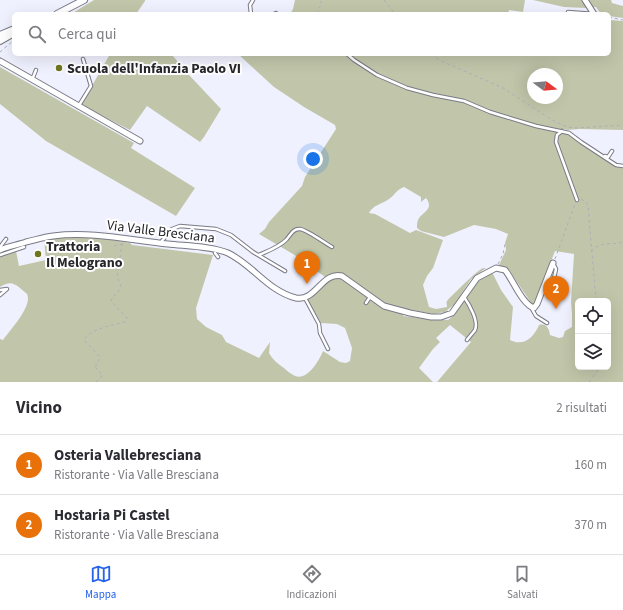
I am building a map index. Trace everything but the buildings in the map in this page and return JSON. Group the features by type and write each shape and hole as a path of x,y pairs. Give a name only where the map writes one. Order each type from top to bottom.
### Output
{"street":[{"path":"61,12 84,0"},
{"path":"585,0 593,12"},
{"path":"0,35 12,31"},
{"path":"0,41 12,34"},
{"path":"0,62 140,142"},
{"name":"Via Valle Bresciana","path":"0,250 52,236 80,234 220,250 237,259 275,289 284,294 297,298 305,298"},
{"path":"305,298 312,294 327,279 337,275 342,276 384,306 431,317 441,317 452,313 477,278 496,268 505,270 526,302 534,308 538,304 554,264"}],"lane":[{"path":"252,12 250,6 253,0"},
{"path":"349,56 377,75 407,88 464,101 490,112 536,126 569,132 581,142 616,165 623,166"},
{"path":"78,107 90,86 83,59"},
{"path":"32,80 36,70"},
{"path":"562,131 557,135 556,142 577,200"},
{"path":"603,156 608,157 612,151"},
{"path":"158,243 163,240 168,232 180,226 197,226 216,229 227,232 258,255 285,271"},
{"path":"258,255 269,251 285,241 295,229 304,231 332,248"},
{"path":"0,247 6,239"},
{"path":"0,255 24,247"},
{"path":"215,253 218,257"},
{"path":"553,283 556,269 554,264"},
{"path":"0,290 7,288 0,294"},
{"path":"366,303 371,297"},
{"path":"463,297 471,309 476,323 475,329 467,340"},
{"path":"305,298 319,324 320,333 328,349"},
{"path":"532,308 536,316 547,323"}],"path":[{"path":"319,12 318,9 322,4 320,0"},
{"path":"384,0 393,12"},
{"path":"611,17 623,20"},
{"path":"0,52 12,42"},
{"path":"434,56 439,60 503,88 561,125 570,128 623,125"},
{"path":"554,264 577,200 584,200 588,206 596,298"},
{"path":"592,251 597,245 613,242 618,244 623,242"},
{"path":"96,382 103,376 94,365 97,364 100,357 84,340 86,336 94,332 125,322 127,318 111,301 117,294 120,286 117,274 122,244"},
{"path":"496,268 503,254 504,244"},
{"path":"589,382 598,370"}],"green space":[{"path":"94,0 145,0 137,12 74,12"},
{"path":"295,0 525,0 523,12 509,10 508,12 291,12"},
{"path":"533,0 611,0 612,3 623,6 623,18 611,16 611,12 600,12 596,7 564,7"},
{"path":"611,20 623,21 623,130 562,130 623,168 623,382 437,382 471,342 450,325 436,338 440,342 419,368 433,382 0,382 0,339 3,340 20,318 27,305 28,299 27,294 15,285 10,283 0,287 0,256 16,251 19,266 46,260 44,239 65,236 98,238 130,243 132,245 213,255 196,308 197,319 206,327 222,335 226,342 259,358 270,342 269,353 272,358 289,372 299,377 304,376 316,365 323,351 340,362 346,363 350,361 352,348 345,328 337,324 321,323 307,299 326,281 339,274 333,273 325,277 298,257 259,234 302,186 305,177 336,129 335,125 274,87 240,56 611,56","holes":["404,187 421,197 421,202 426,198 429,205 427,210 417,221 417,228 421,231 444,237 474,225 496,229 508,234 505,243 506,250 499,265 508,269 532,304 535,302 555,251 574,254 571,302 572,327 565,331 563,337 559,338 550,335 546,326 539,325 528,340 520,342 510,340 513,307 501,290 492,272 477,282 453,316 448,320 403,316 406,309 434,314 445,312 455,304 471,279 486,268 482,268 469,279 447,301 447,307 436,309 429,307 423,285 433,268 443,240 416,230 410,233 375,214 369,213 373,208 389,199"]},
{"path":"109,56 173,56 221,109 200,142 147,106 130,130 81,105"},
{"path":"0,67 134,143 131,148 195,188 176,216 46,141 0,104"}],"place":[{"name":"Scuola dell'Infanzia Paolo VI","path":"59,68"},
{"name":"Trattoria Il Melograno","path":"38,254"},
{"name":"Osteria Vallebresciana","path":"307,284"},
{"name":"Hostaria Pi Castel","path":"556,309"}]}
